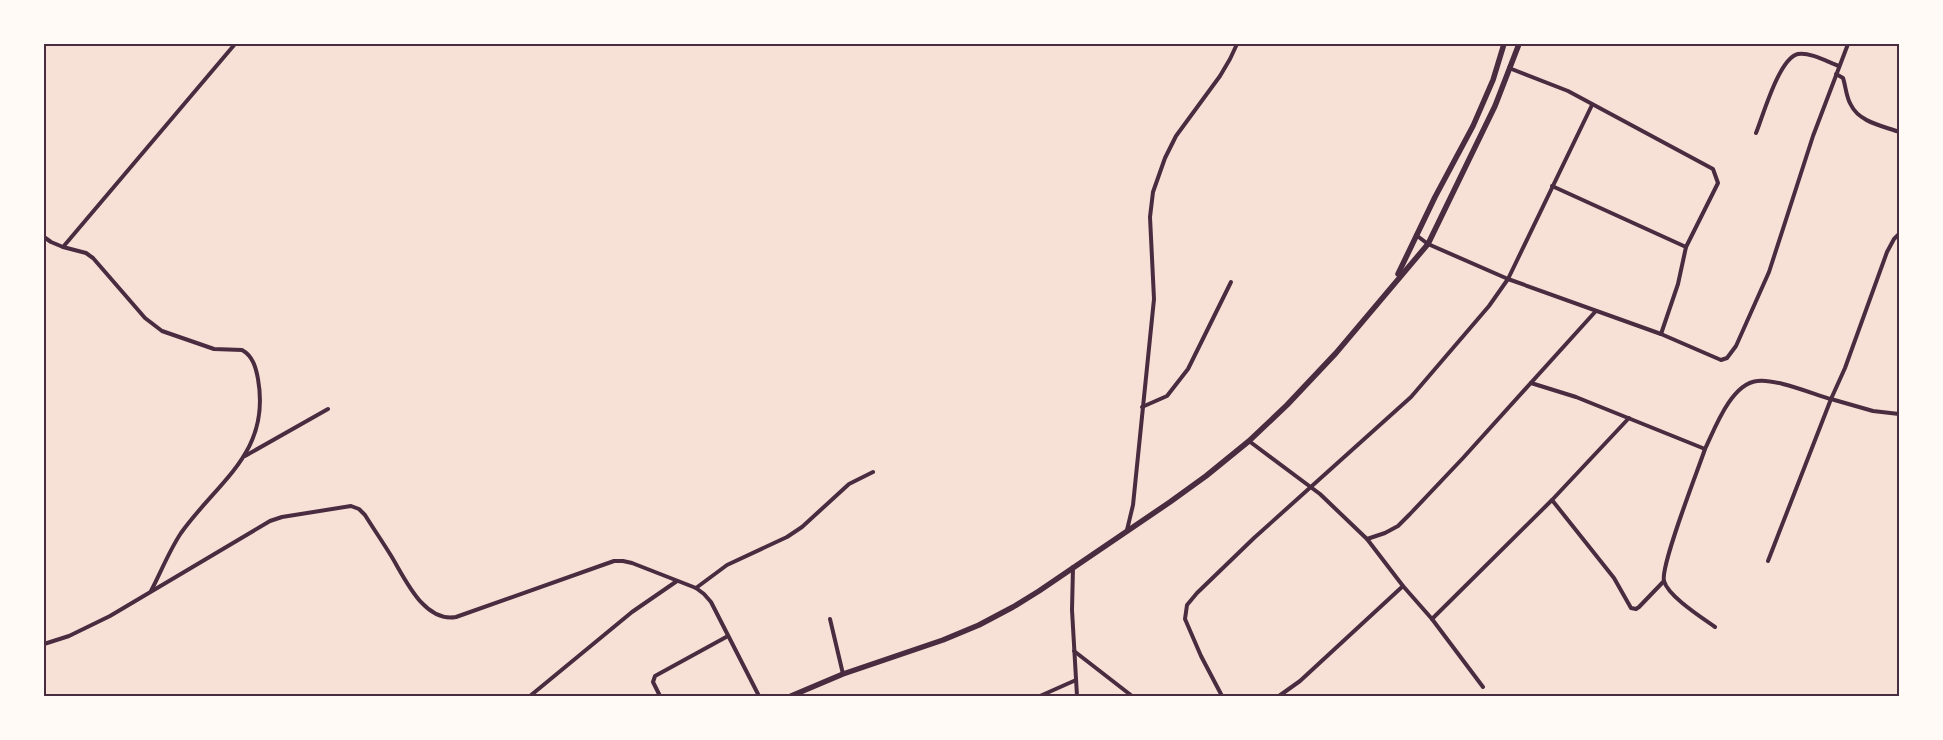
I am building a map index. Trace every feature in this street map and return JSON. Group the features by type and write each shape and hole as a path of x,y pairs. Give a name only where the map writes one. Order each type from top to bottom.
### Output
{"main road":[{"path":"1396,280 1435,197 1473,126 1493,80 1504,44"},
{"path":"791,696 842,674 943,640 979,625 1040,591 1127,532 1206,476 1249,441 1287,405 1336,353 1428,244 1495,106 1518,44"}],"street":[{"path":"63,247 235,44"},
{"path":"1127,532 1133,505 1154,299 1150,217 1153,192 1165,158 1176,136 1220,76 1237,44"},
{"path":"1416,235 1428,244 1508,279 1595,312 1661,334 1721,360 1728,358 1734,352 1769,272 1800,172 1848,44"},
{"path":"1756,133 1772,90 1791,57 1802,54 1839,66"},
{"path":"1509,68 1554,84 1713,169 1718,182 1715,192 1686,247 1680,275 1661,334"},
{"path":"1836,74 1843,78 1851,107 1858,115 1899,132"},
{"path":"1222,696 1201,656 1185,619 1187,605 1197,593 1310,486 1411,397 1488,306 1508,279 1592,105"},
{"path":"1552,186 1686,247"},
{"path":"1768,561 1845,368 1887,252 1899,234"},
{"path":"44,237 51,242 86,253 93,258 145,318 162,331 214,349 242,350 249,356 256,370 259,385 259,418 255,436 243,457 219,490 180,535 151,591"},
{"path":"1142,407 1167,396 1188,369 1231,282"},
{"path":"1367,539 1385,533 1404,520 1463,458 1595,312"},
{"path":"1714,627 1674,594 1664,581 1663,574 1705,449 1732,396 1737,390 1750,382 1766,380 1873,411 1899,414"},
{"path":"1531,383 1576,397 1705,449"},
{"path":"243,457 328,409"},
{"path":"1432,619 1552,500 1629,418"},
{"path":"1249,441 1310,486 1367,539 1403,586 1432,619 1483,687"},
{"path":"696,588 727,565 787,537 802,527 849,484 873,472"},
{"path":"1552,500 1614,578 1630,608 1636,609 1639,607 1664,581"},
{"path":"44,644 69,636 110,616 226,549 270,520 347,506 355,507 365,515 414,594 425,606 439,616 456,617 614,561 632,563 696,588 711,602 759,696"},
{"path":"1073,567 1072,588 1077,696"},
{"path":"530,696 632,612 677,581"},
{"path":"1279,696 1300,682 1403,586"},
{"path":"830,619 842,674"},
{"path":"660,696 653,682 655,676 728,636"},
{"path":"1074,651 1132,696"},
{"path":"1040,696 1076,680"}]}
